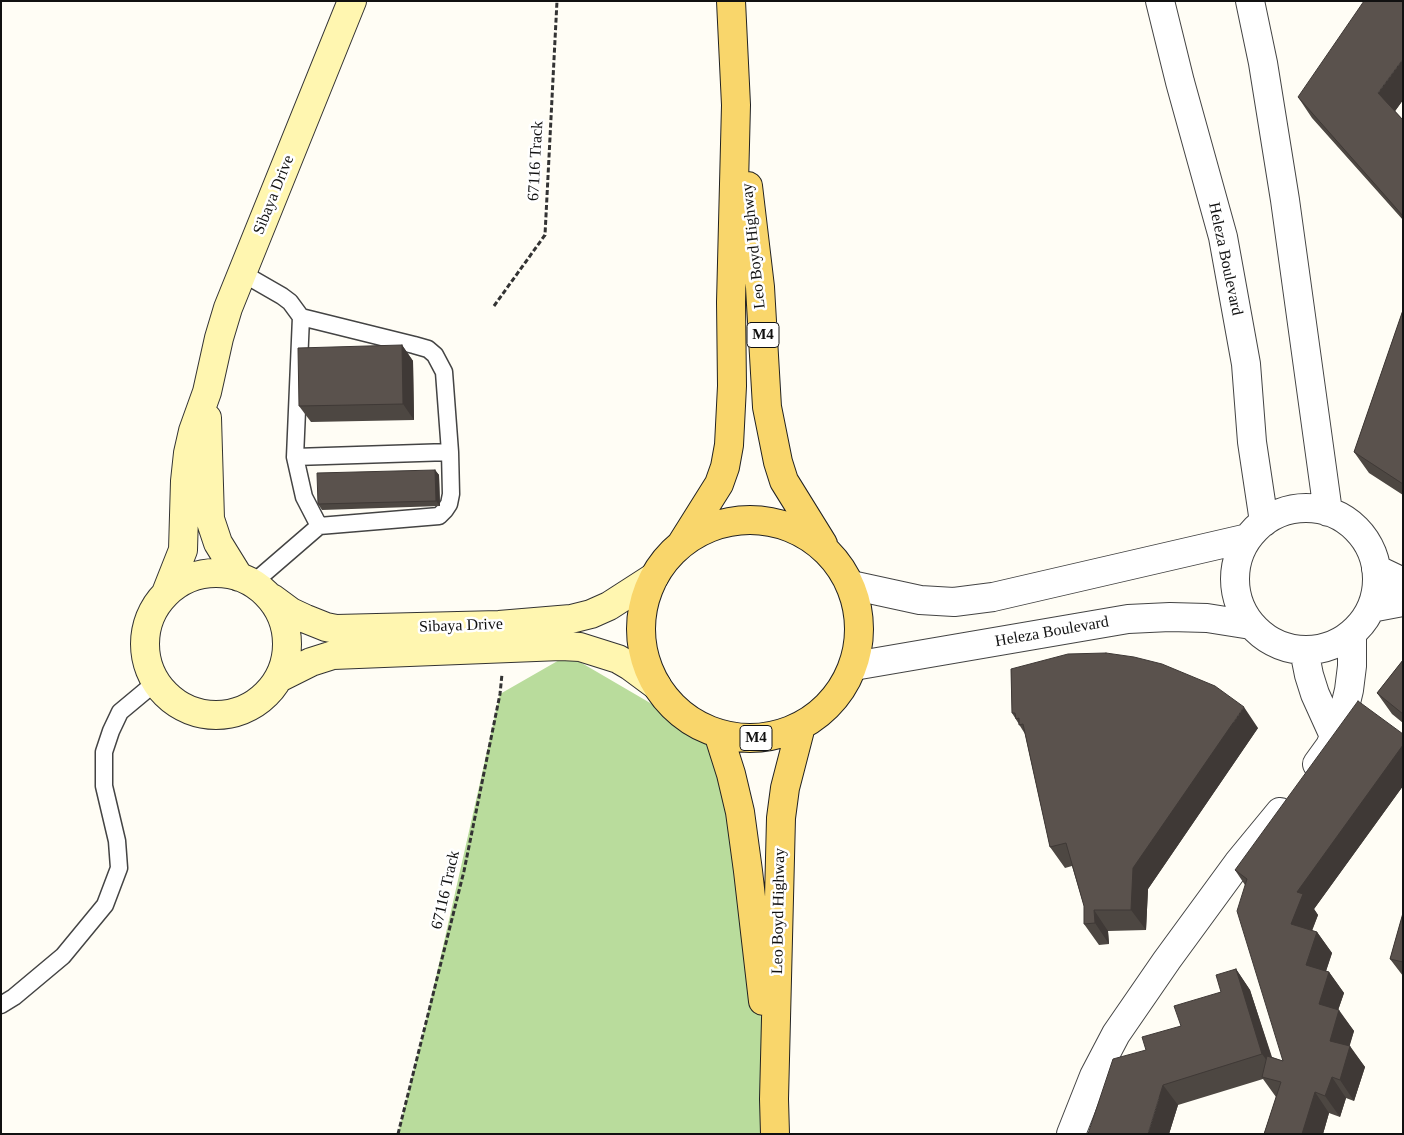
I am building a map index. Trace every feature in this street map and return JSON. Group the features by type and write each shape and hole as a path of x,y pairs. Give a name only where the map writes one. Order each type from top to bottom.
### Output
{"main road":[{"name":"Leo Boyd Highway","path":"682,544 719,484 725,467 729,445 732,386 731,302 736,105 731,1"},
{"name":"Leo Boyd Highway","path":"736,105 760,287 767,407 778,462 784,481 851,585 857,604 860,625 859,646 854,666 846,683 835,699 820,714 801,726 782,734 761,738 739,738 718,733 700,726 683,715 669,702 657,686 648,669 640,632 646,594 666,559 682,544 701,532 722,523 745,520 768,521 790,527 811,538 829,552"},
{"name":"Leo Boyd Highway","path":"775,1134 774,1099 781,818 785,788 801,726"},
{"name":"Leo Boyd Highway","path":"718,733 731,774 740,812 774,1099"}],"street":[{"name":"Sibaya Drive","path":"207,392 210,519 218,542 253,585 281,615 286,628 287,653 279,678 263,698 251,706 232,713 212,715 186,709 169,697 156,682 146,657 146,630 150,617 166,593 183,550 185,481 188,453 193,431 207,392 218,338 242,273 352,1"},
{"name":"Heleza Boulevard","path":"1160,1 1180,82 1223,236 1246,364 1256,530"},
{"path":"1250,1 1263,63 1285,200 1328,512"},
{"path":"851,585 920,600 954,602 993,597 1256,530 1284,512 1306,508 1328,512 1346,521 1360,534 1371,550 1376,569 1376,589 1371,608 1352,634 1330,646 1304,650 1285,647 1273,642 1252,625 1240,605 1234,582 1238,559 1256,530"},
{"path":"1376,569 1403,582"},
{"name":"Sibaya Drive","path":"166,593 186,580 208,574 224,574 253,585 291,612 326,627 336,629 499,625 571,619 591,614 616,602 654,577"},
{"path":"1371,608 1403,602"},
{"name":"Heleza Boulevard","path":"854,666 1128,619 1207,618 1252,625"},
{"path":"1071,1134 1094,1076 1116,1034 1238,863 1298,790 1330,746 1343,715 1349,690 1352,666 1352,634"},
{"name":"Sibaya Drive","path":"279,678 311,662 333,656 561,646 600,652 630,666 657,686"},
{"path":"1304,650 1315,694 1334,736"}],"lane":[{"path":"242,273 282,296 290,302 301,317 295,457 304,497 319,526"},
{"path":"253,585 319,526 439,516 449,504 451,494 444,372 435,355 428,350 414,345 301,317"},
{"path":"295,457 450,452"},
{"path":"1,1005 14,997 63,956 105,905 119,868 117,841 104,786 104,752 120,712 156,682"}],"path":[{"name":"67116 Track","path":"494,306 545,235 557,1"},
{"name":"67116 Track","path":"398,1134 464,871 500,694 504,649"}],"green space":[{"path":"568,655 717,742 774,1099 775,1134 398,1134 425,1026 500,694"}],"building":[{"path":"1364,1 1403,1 1403,59 1378,93 1403,120 1403,216 1298,97"},
{"path":"1403,310 1403,484 1354,452"},
{"path":"402,345 403,404 299,406 298,348"},
{"path":"435,470 436,501 318,504 317,473"},
{"path":"1106,653 1162,664 1215,686 1244,707 1133,868 1131,910 1094,910 1095,923 1084,924 1084,906 1066,843 1050,847 1023,724 1019,725 1019,718 1016,719 1015,713 1012,713 1011,669 1068,654"},
{"path":"1403,660 1403,714 1377,693"},
{"path":"1358,701 1403,734 1403,745 1297,892 1303,894 1291,924 1317,932 1306,965 1329,972 1319,1004 1339,1010 1330,1041 1350,1046 1340,1080 1332,1077 1325,1096 1315,1092 1302,1134 1264,1134 1281,1082 1262,1077 1267,1056 1283,1061 1237,911 1247,879 1235,870"},
{"path":"1403,913 1403,962 1390,959"},
{"path":"1236,969 1262,1054 1163,1085 1148,1134 1088,1134 1113,1059 1146,1050 1142,1037 1181,1026 1174,1006 1221,992 1216,975"}]}
